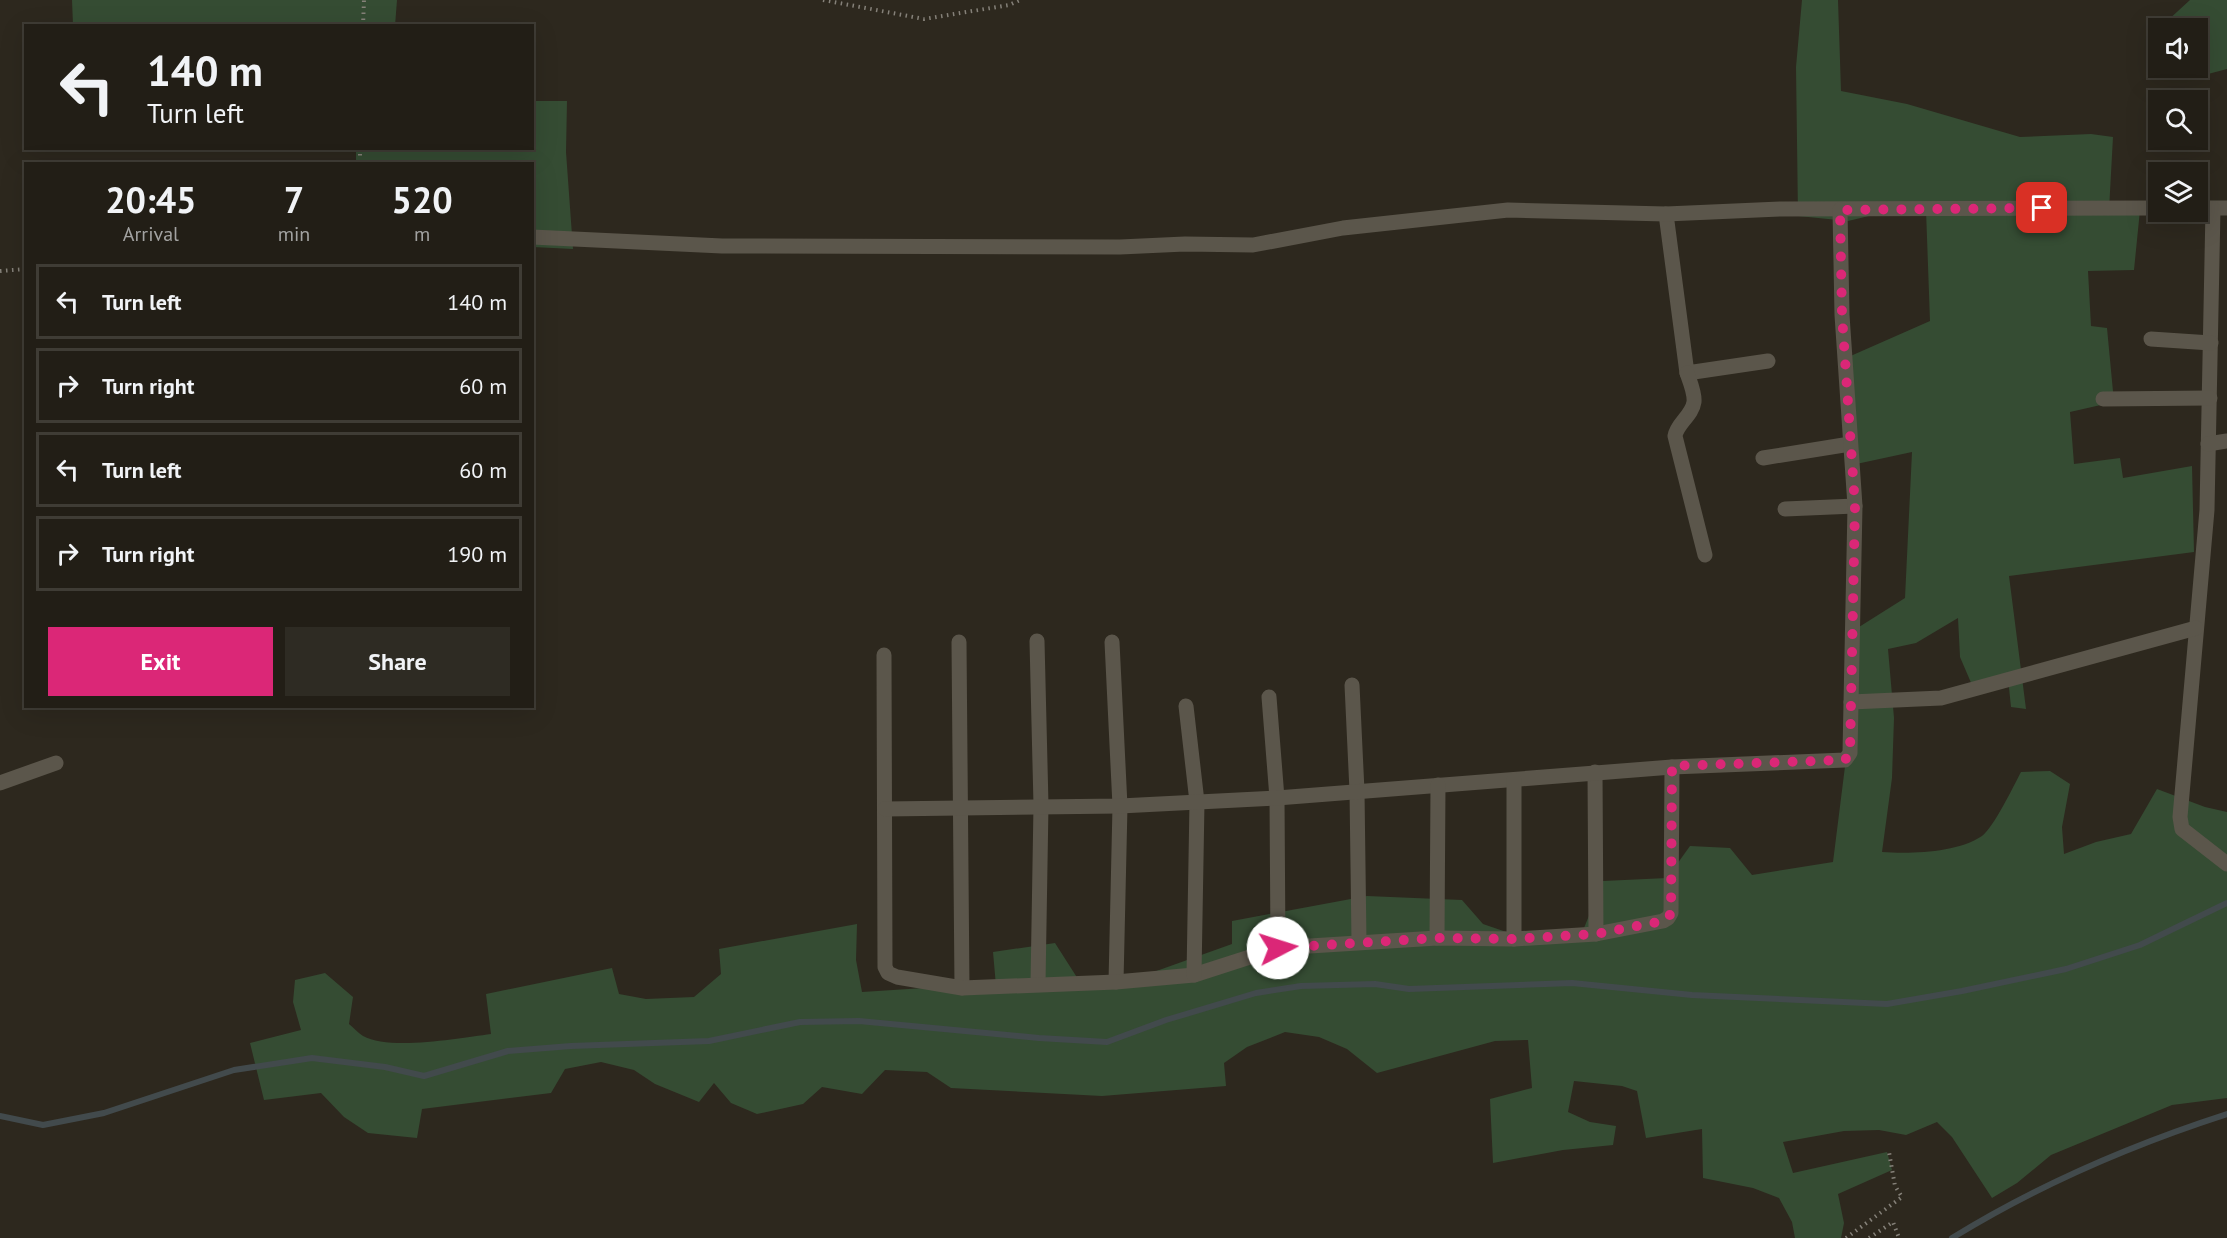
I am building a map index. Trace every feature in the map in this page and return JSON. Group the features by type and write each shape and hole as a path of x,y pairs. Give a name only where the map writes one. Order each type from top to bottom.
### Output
{"street":[{"path":"534,237 722,246 1253,245 1343,228 1508,210 1666,214 1780,209 2148,208"},
{"path":"2220,208 2211,343 2207,510 2180,817 2182,830 2227,864"},
{"path":"885,809 1120,806 1277,798 1672,766 1842,762 1850,753 1855,506 1842,315 1840,210"},
{"path":"1666,214 1687,373 1694,401 1692,409 1677,428 1675,436 1705,555"},
{"path":"2151,339 2211,343"},
{"path":"1687,373 1768,361"},
{"path":"2103,399 2210,398"},
{"path":"2208,444 2227,441"},
{"path":"1763,458 1850,444"},
{"path":"1785,509 1855,506"},
{"path":"1851,702 1941,698 2196,628"},
{"path":"1037,641 1041,806 1038,984"},
{"path":"959,642 962,987"},
{"path":"1112,642 1120,806 1116,982"},
{"path":"884,655 887,971 897,978 962,987 1116,982 1194,975 1278,948 1437,938 1514,939 1596,934 1663,921 1671,916 1672,766"},
{"path":"1352,685 1357,791 1359,942"},
{"path":"1269,697 1277,798 1278,948"},
{"path":"1186,706 1197,802 1194,975"},
{"path":"0,783 56,763"},
{"path":"1594,772 1596,934"},
{"path":"1514,780 1514,939"},
{"path":"1437,938 1438,785"}],"path":[{"path":"363,24 364,0"},
{"path":"823,0 924,19 1009,5 1020,0"},
{"path":"0,271 24,269"},
{"path":"1846,1238 1902,1197 1895,1186 1889,1152"},
{"path":"1869,1238 1893,1222 1899,1238"}],"green space":[{"path":"72,0 397,0 395,24 73,24"},
{"path":"1802,0 1838,0 1841,91 1907,104 2020,137 2091,134 2113,137 2109,210 2140,210 2134,270 2088,271 2091,326 2107,328 2114,402 2070,412 2074,464 2120,458 2123,478 2192,466 2194,552 2009,576 2026,709 2011,707 2008,678 1972,685 1960,657 1958,618 1916,643 1888,649 1894,718 1892,778 1882,852 1933,851 1972,842 1987,831 1998,816 2021,772 2050,771 2070,784 2062,827 2064,854 2096,842 2131,834 2157,789 2205,807 2227,812 2227,1098 2172,1105 2051,1155 2017,1183 1992,1198 1952,1137 1937,1122 1906,1135 1879,1130 1844,1131 1783,1142 1793,1173 1887,1152 1892,1170 1838,1194 1844,1223 1841,1238 1795,1238 1792,1222 1779,1198 1753,1188 1703,1178 1702,1129 1646,1138 1637,1091 1622,1086 1574,1081 1568,1112 1590,1122 1616,1126 1613,1145 1563,1150 1493,1163 1490,1099 1532,1088 1528,1040 1495,1041 1377,1073 1347,1049 1319,1037 1285,1032 1247,1047 1224,1063 1226,1086 1102,1096 951,1088 927,1072 885,1070 862,1094 822,1087 803,1104 757,1114 731,1103 714,1083 699,1102 655,1084 634,1070 601,1062 565,1069 551,1093 422,1109 417,1138 368,1133 344,1117 321,1093 264,1100 250,1043 301,1030 293,1002 295,980 325,973 353,997 349,1024 361,1035 390,1043 426,1042 491,1034 486,994 612,968 619,994 646,999 694,997 721,974 719,949 857,924 856,960 862,992 955,986 996,986 993,952 1055,943 1085,990 1148,974 1232,944 1232,921 1367,896 1462,900 1483,924 1527,939 1584,928 1603,881 1667,878 1690,846 1730,848 1752,875 1833,862 1859,655 1859,627 1905,598 1912,452 1847,466 1846,358 1930,321 1926,210 1894,210 1848,221 1798,216 1796,67"},
{"path":"2190,0 2227,0 2227,69 2208,74 2208,18 2170,18"},
{"path":"534,101 567,101 566,152 573,249 534,247 534,162 356,162 356,150 534,150"}],"waterway":[{"path":"0,1116 43,1125 104,1113 234,1070 312,1058 385,1067 424,1076 508,1051 571,1046 709,1041 800,1022 859,1021 1107,1042 1166,1020 1256,993 1301,986 1375,984 1409,989 1572,983 1692,995 1887,1004 2066,969 2140,945 2227,903"},
{"path":"1952,1238 2018,1201 2086,1168 2156,1139 2227,1114"}],"route":[{"path":"1278,948 1437,938 1514,939 1596,934 1663,921 1671,916 1672,766 1842,762 1845,760 1850,753 1856,540 1847,362 1842,315 1840,210 2042,208"}]}
